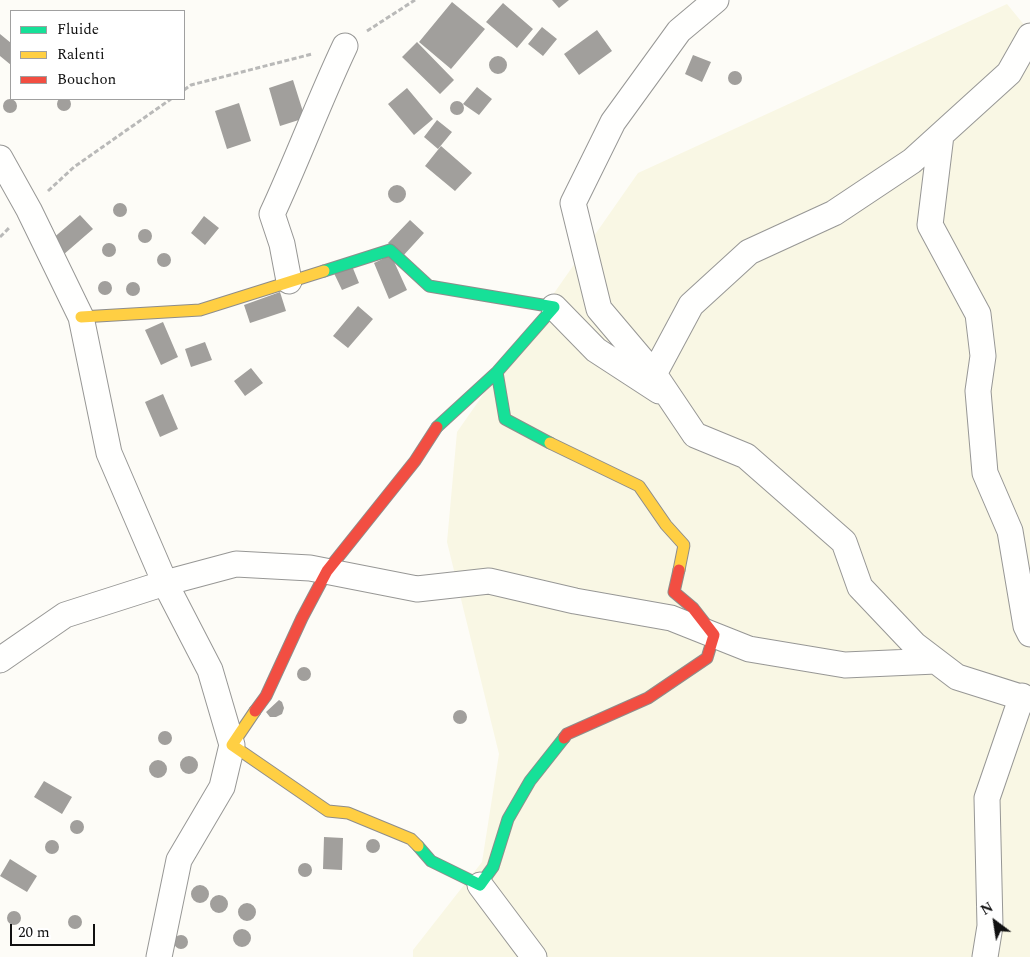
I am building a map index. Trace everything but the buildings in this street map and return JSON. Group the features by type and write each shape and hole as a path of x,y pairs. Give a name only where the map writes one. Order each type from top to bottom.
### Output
{"street":[{"path":"716,0 679,30 618,114 573,203 599,309 654,374 695,435 746,456 844,542 860,587 915,645 957,677 1026,698 987,798 990,926 985,957"},
{"path":"654,374 691,305 749,252 834,213 912,160 1009,73 1030,36"},
{"path":"289,281 282,244 272,214 300,153 317,106 345,46"},
{"path":"941,134 930,224 978,314 983,356 978,391 985,473 1010,531 1026,626 1030,634"},
{"path":"0,158 29,210 81,317 109,452 165,584 210,670 232,745 328,811 348,813 411,839 431,861 480,884 534,957"},
{"path":"81,317 200,310 390,250 429,286 554,307 596,350 645,384 670,398"},
{"path":"159,957 179,860 222,787 232,745 266,696 327,571 415,462 437,427 497,372 554,307"},
{"path":"497,372 505,419 566,452 639,486 666,525 684,545 674,592 693,608 714,635"},
{"path":"0,660 65,615 236,564 310,568 417,589 489,581 575,601 671,618 750,649 845,665 936,661"},
{"path":"480,884 493,867 508,819 530,781 568,734 648,698 707,658 714,635"}],"path":[{"path":"185,89 192,85 345,46 415,0"},
{"path":"0,237 74,167 170,100"}],"shaded area":[{"path":"1007,4 1030,32 1030,957 413,957 413,950 482,862 499,754 447,542 457,432 638,173"}],"traffic: fast":[{"path":"324,271 390,250 429,286 554,307 497,372 505,419 550,443"},
{"path":"437,427 497,372"},
{"path":"418,846 431,861 480,885 493,867 508,819 530,781 564,738"}],"traffic: slow":[{"path":"81,317 200,310 324,271"},
{"path":"550,443 639,486 666,525 684,545 679,570"},
{"path":"255,711 232,745 328,811 348,813 411,839 418,846"}],"traffic: jam":[{"path":"255,711 266,696 302,618 327,571 415,461 437,427"},
{"path":"564,738 567,734 648,698 707,658 714,635 693,608 674,592 679,570"}]}
